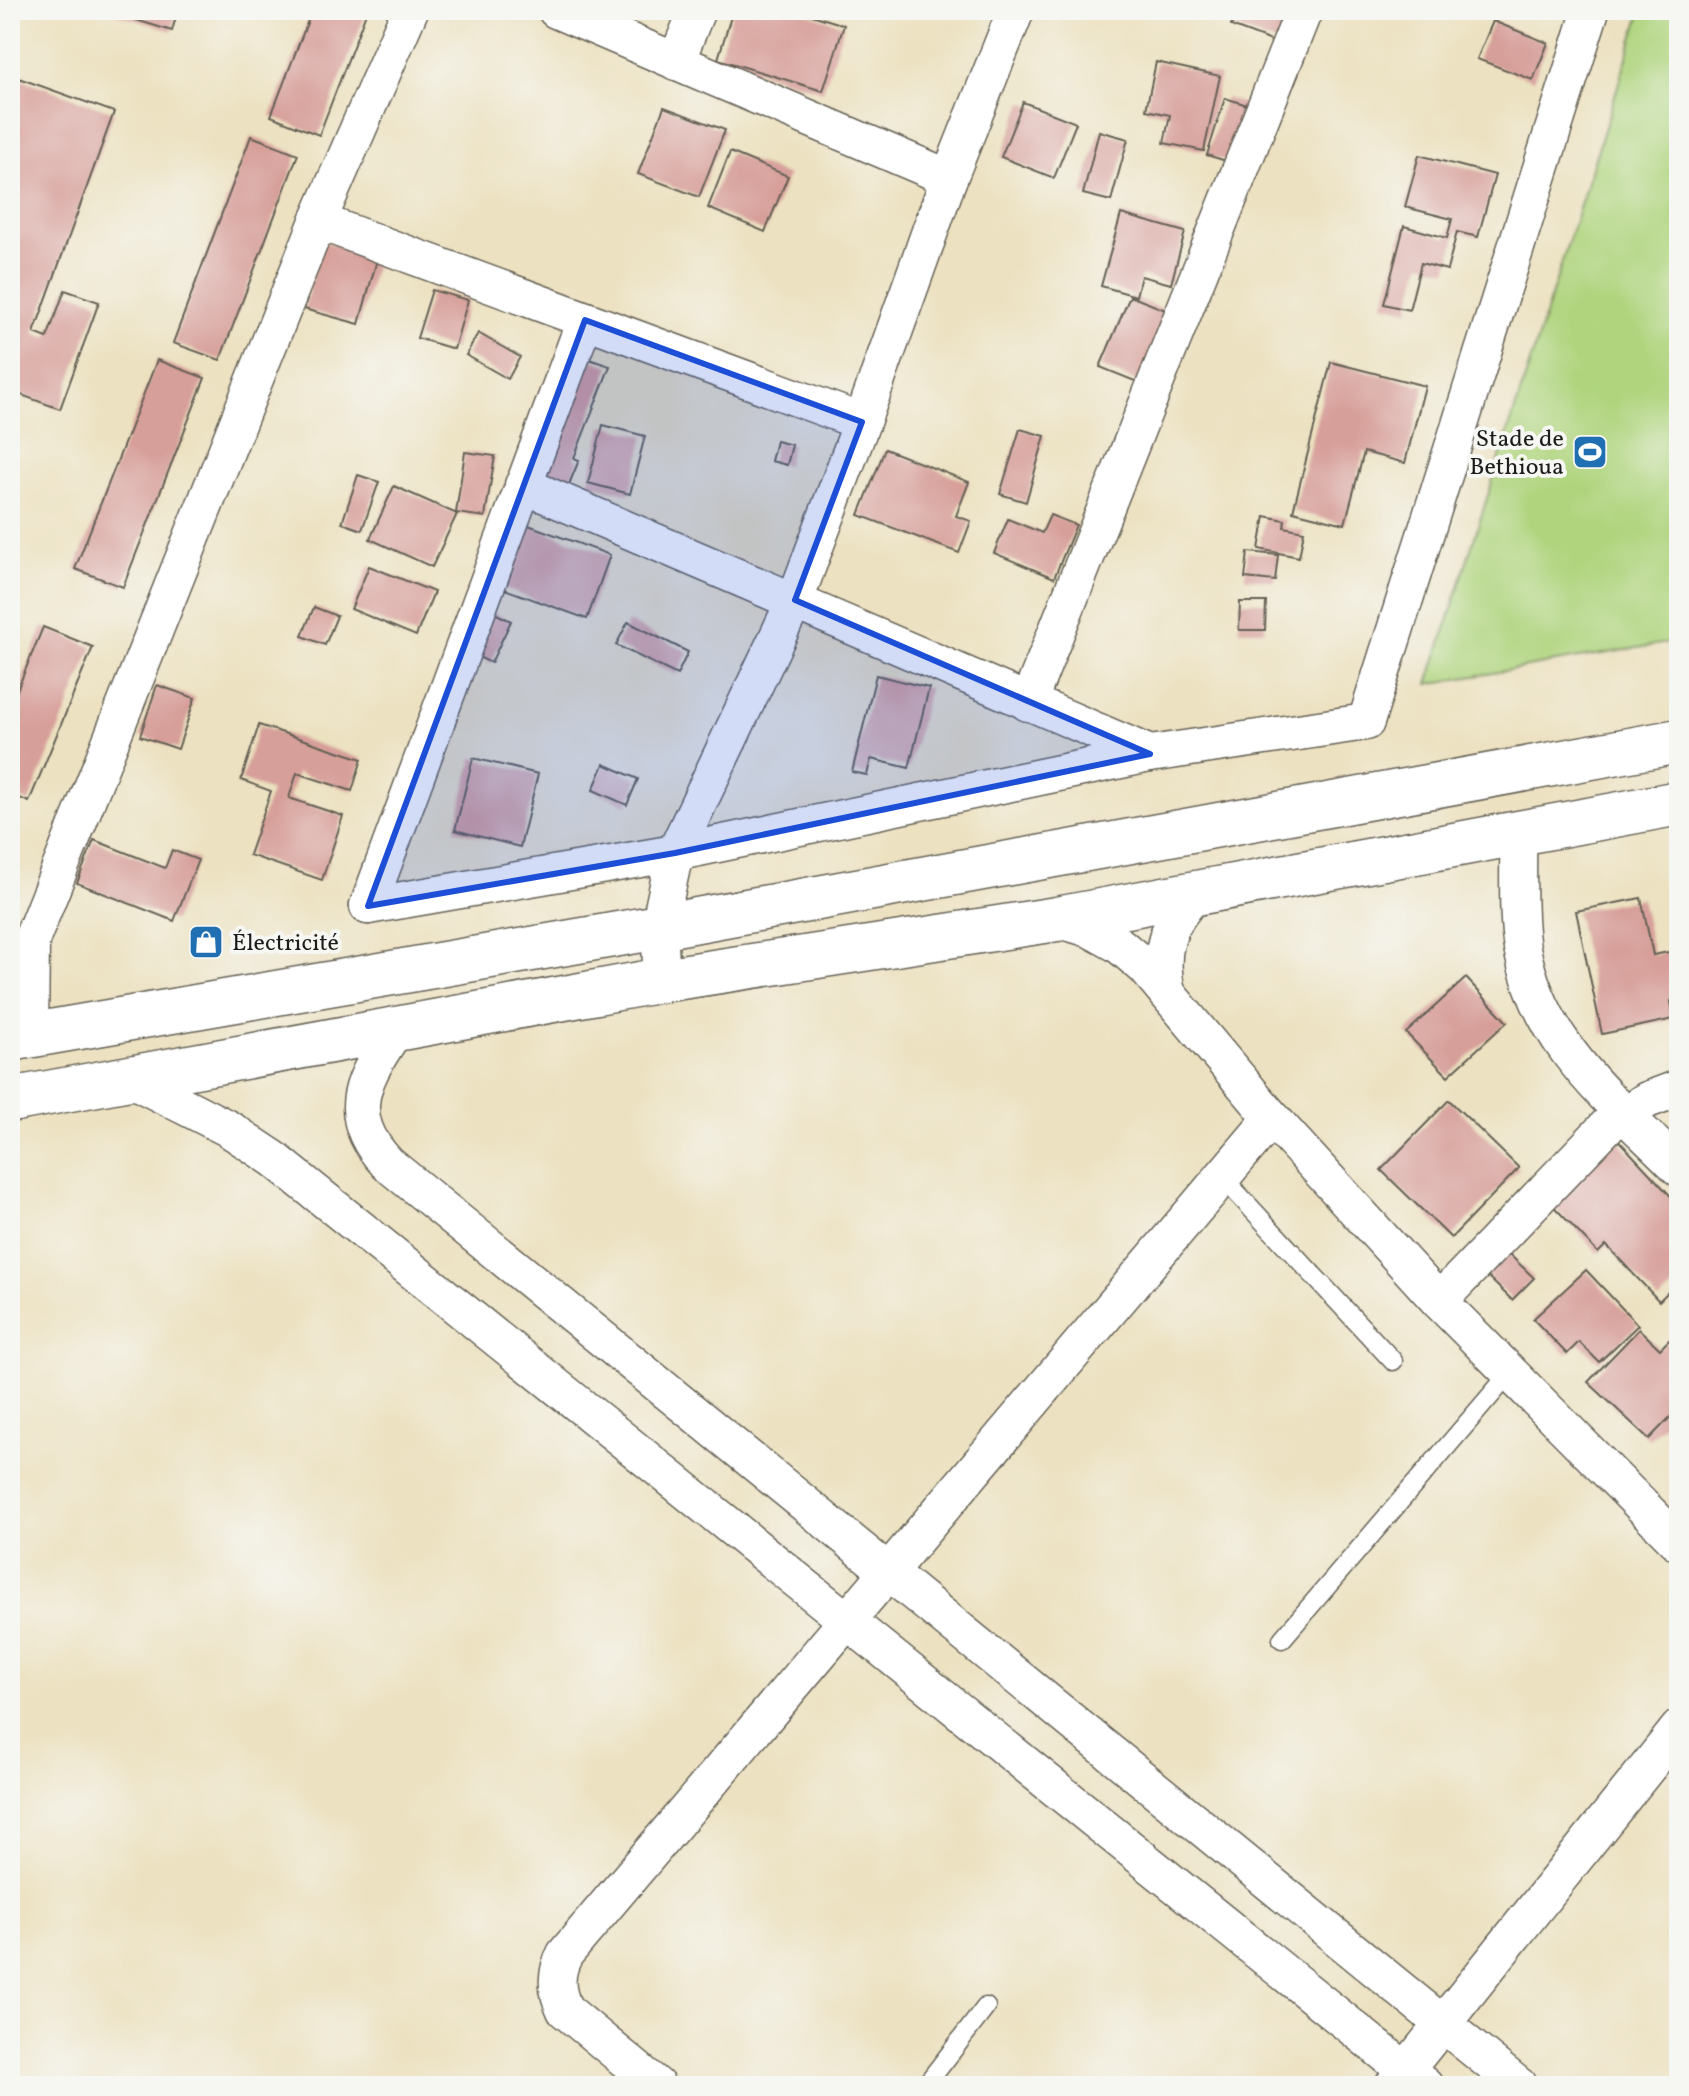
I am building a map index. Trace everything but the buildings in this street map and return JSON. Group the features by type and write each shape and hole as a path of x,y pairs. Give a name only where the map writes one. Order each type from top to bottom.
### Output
{"main road":[{"path":"20,1037 659,927 1679,741"},
{"path":"10,1100 662,980 1057,919 1679,803"}],"street":[{"path":"20,1037 31,941 318,221 410,10"},
{"path":"556,10 949,178"},
{"path":"676,62 697,10"},
{"path":"662,980 659,927 675,853 795,600 949,178 1016,10"},
{"path":"1028,703 1304,10"},
{"path":"585,320 368,906 675,853 1150,754 1366,722 1591,10"},
{"path":"318,221 862,422"},
{"path":"523,485 1150,754"},
{"path":"1518,831 1521,945 1538,1003 1568,1054 1588,1078 1679,1168"},
{"path":"1167,993 1162,972 1163,950 1169,928 1180,909 1196,894"},
{"path":"1057,919 1090,929 1119,945 1145,967 1272,1118 1439,1301 1679,1543"},
{"path":"397,1028 370,1069 362,1089 360,1109 364,1129 373,1148 388,1164 1519,2086"},
{"path":"131,1079 229,1129 274,1159 848,1621 1408,2081 1441,2024 1679,1728"},
{"path":"1439,1301 1591,1140 1647,1100 1679,1088"},
{"path":"657,2086 565,2010 557,1987 560,1964 565,1954 1272,1118"}],"lane":[{"path":"1223,1178 1393,1361"},
{"path":"1282,1639 1510,1373"},
{"path":"925,2086 986,2007"}],"highlighted area":[{"path":"585,320 862,422 795,600 1150,754 675,853 368,906"}],"green space":[{"name":"Stade de Bethioua","path":"1642,10 1679,10 1679,641 1428,684"}],"place":[{"name":"Stade de Bethioua","path":"1590,452"},
{"name":"Électricité","path":"206,942"}]}
